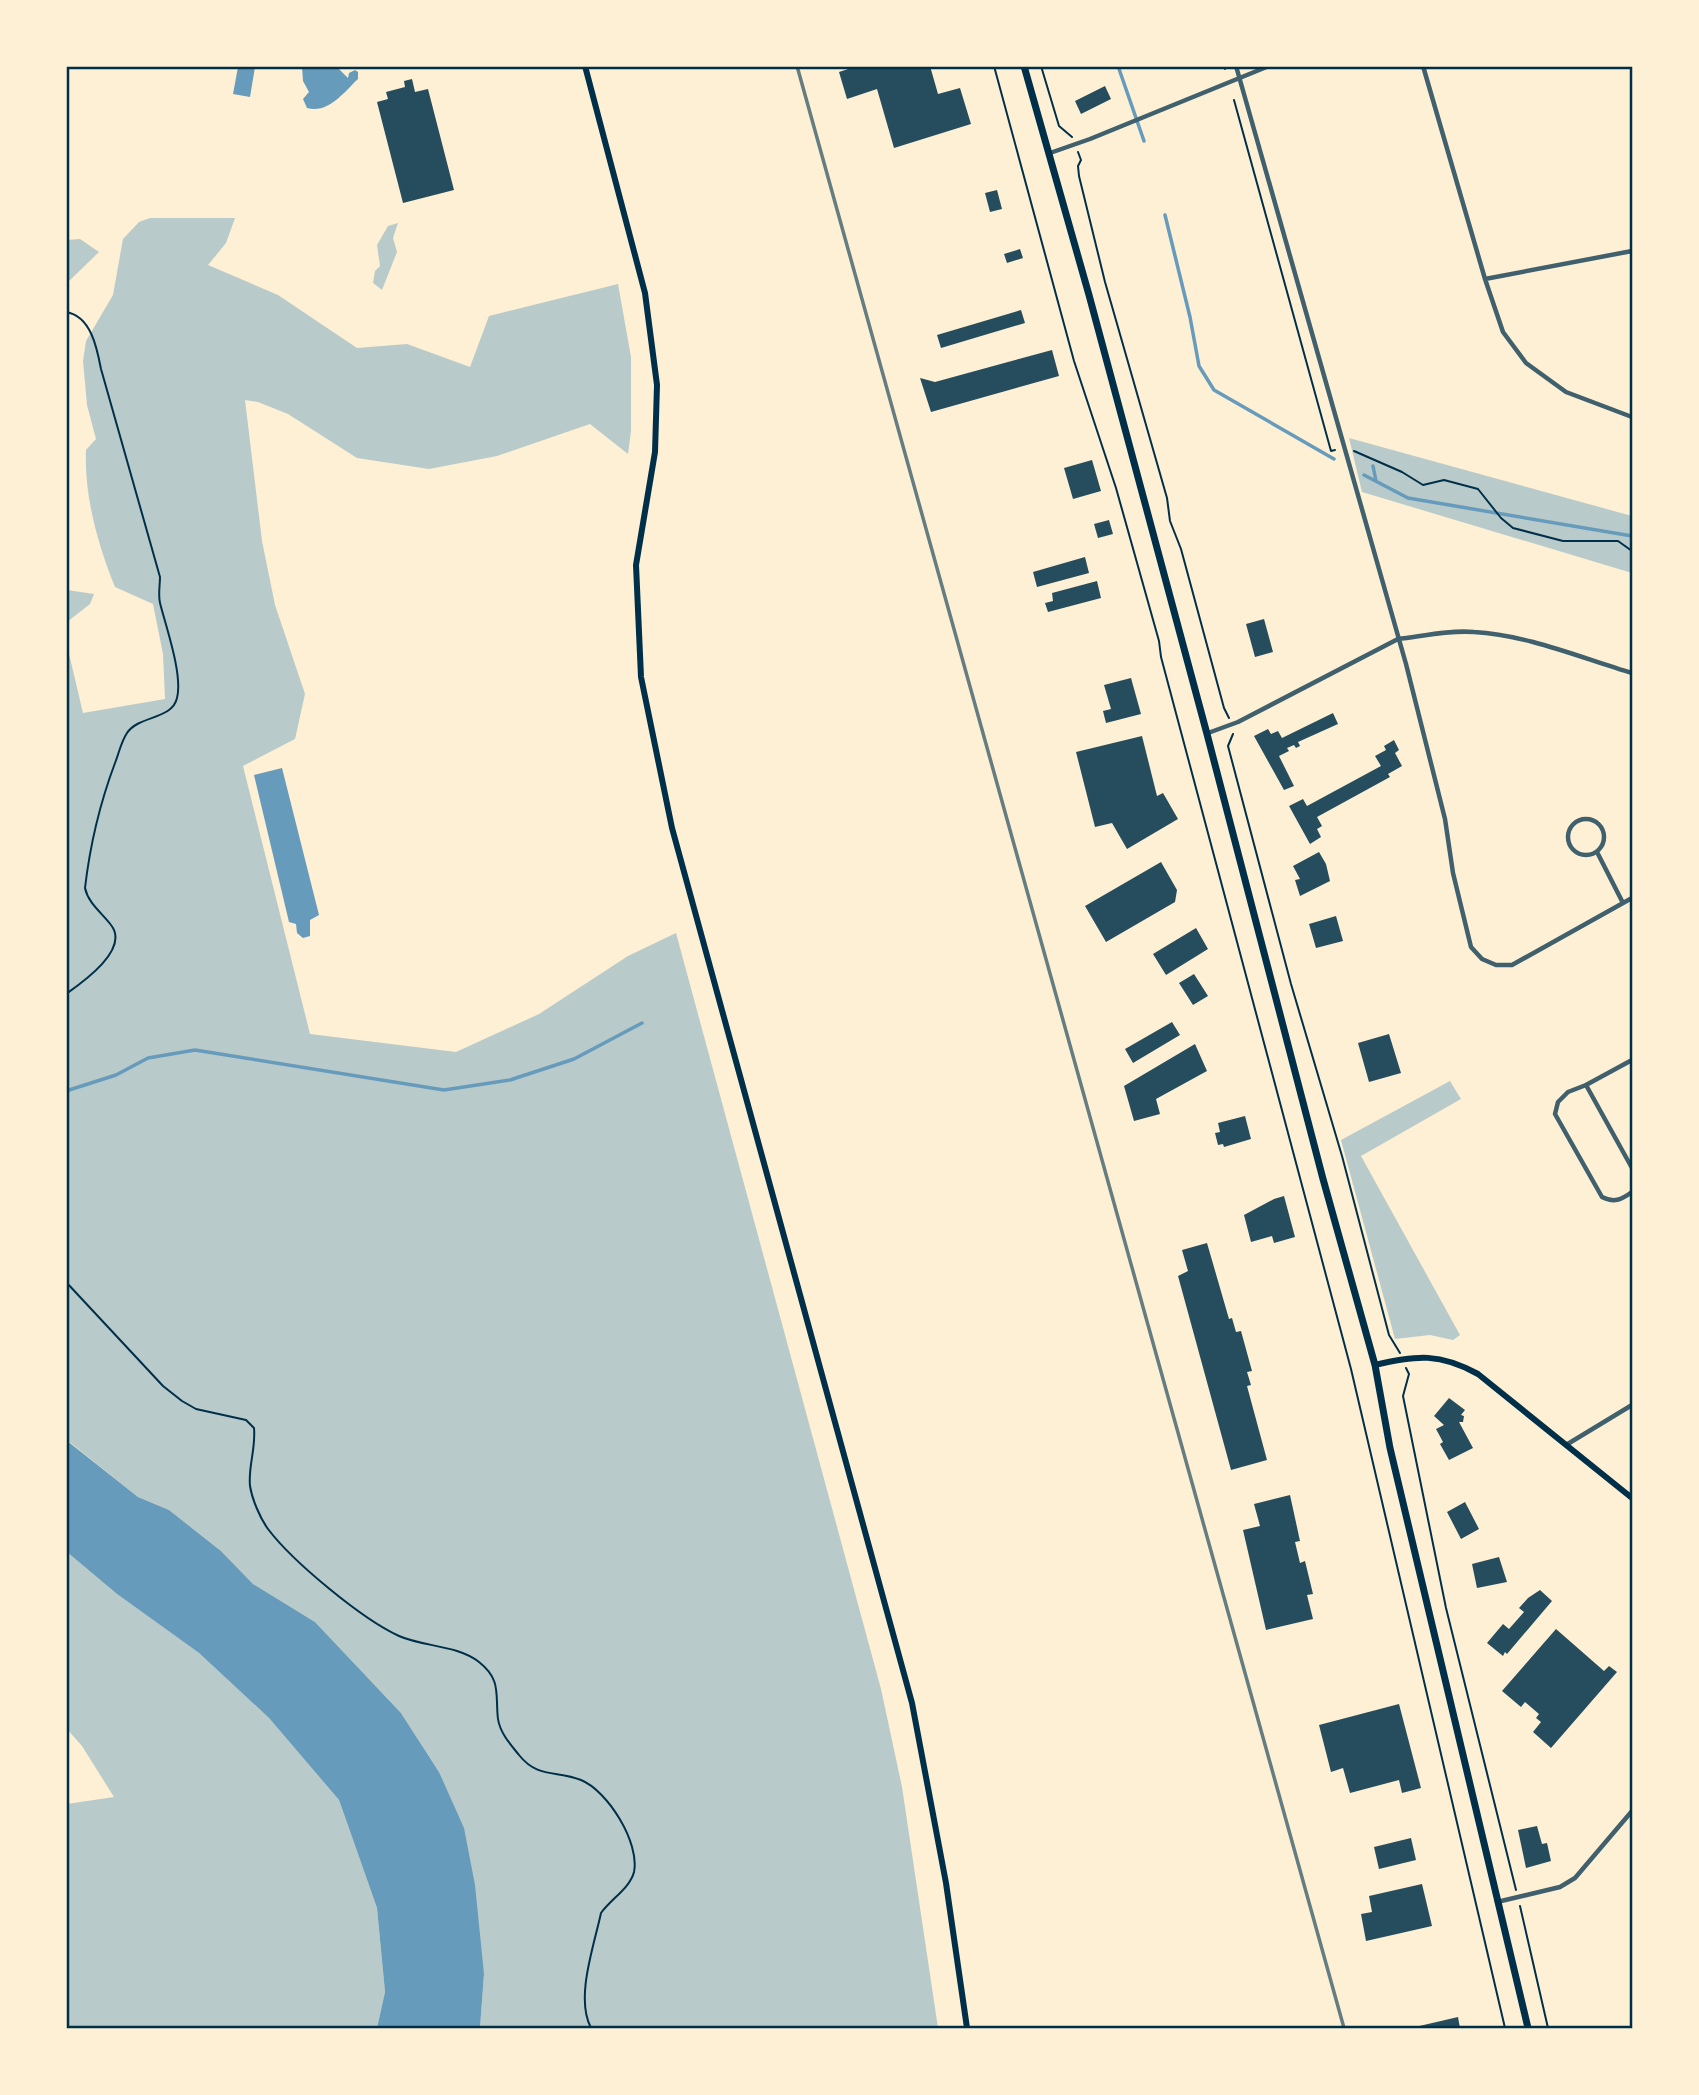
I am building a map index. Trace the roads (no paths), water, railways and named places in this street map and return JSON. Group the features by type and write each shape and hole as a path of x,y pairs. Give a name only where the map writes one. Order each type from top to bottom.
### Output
{"main road":[{"path":"584,66 645,293 657,386 655,452 636,565 641,677 672,828 912,1703 946,1883 967,2028"},
{"path":"1024,66 1207,734 1320,1168 1375,1365 1390,1448 1528,2028"},
{"path":"1375,1365 1402,1358 1420,1357 1457,1362 1478,1374 1633,1498"}],"street":[{"path":"1236,66 1398,639 1445,818 1453,873 1471,947 1482,959 1496,965 1512,965 1633,898"},
{"path":"1050,153 1145,118 1269,66"},
{"path":"1423,66 1503,332 1526,363 1566,392 1633,417"},
{"path":"1485,278 1633,251"},
{"path":"1207,734 1238,722 1398,639 1472,632 1509,636 1633,673"},
{"path":"1585,819 1600,826 1604,841 1597,852 1588,856 1573,850 1568,832 1574,823 1585,819"},
{"path":"1597,852 1623,903"},
{"path":"1633,1060 1567,1092 1558,1102 1555,1114 1602,1198 1612,1202 1633,1192"},
{"path":"1586,1085 1633,1168"},
{"path":"1566,1445 1633,1405"},
{"path":"1497,1902 1560,1887 1575,1878 1633,1811"}],"water":[{"path":"336,66 348,78 349,73 355,70 358,72 358,79 329,105 307,108 303,99 309,92 303,81 302,67"},
{"path":"238,67 255,67 250,97 233,94"},
{"path":"282,768 319,915 310,920 310,936 303,938 297,933 296,924 289,922 254,775"},
{"path":"66,1440 138,1497 169,1510 221,1551 253,1584 315,1622 401,1713 439,1772 464,1828 475,1885 484,1974 480,2028 377,2028 385,1992 377,1908 339,1800 269,1718 199,1653 117,1594 67,1552"}],"waterway":[{"path":"1118,66 1144,141"},
{"path":"1165,215 1199,366 1214,390 1334,459"},
{"path":"1373,466 1376,481"},
{"path":"1364,475 1408,498 1632,536"},
{"path":"66,1091 116,1075 148,1058 195,1050 444,1090 510,1080 574,1059 642,1023"}],"railway":[{"path":"797,66 1344,2028"}]}
